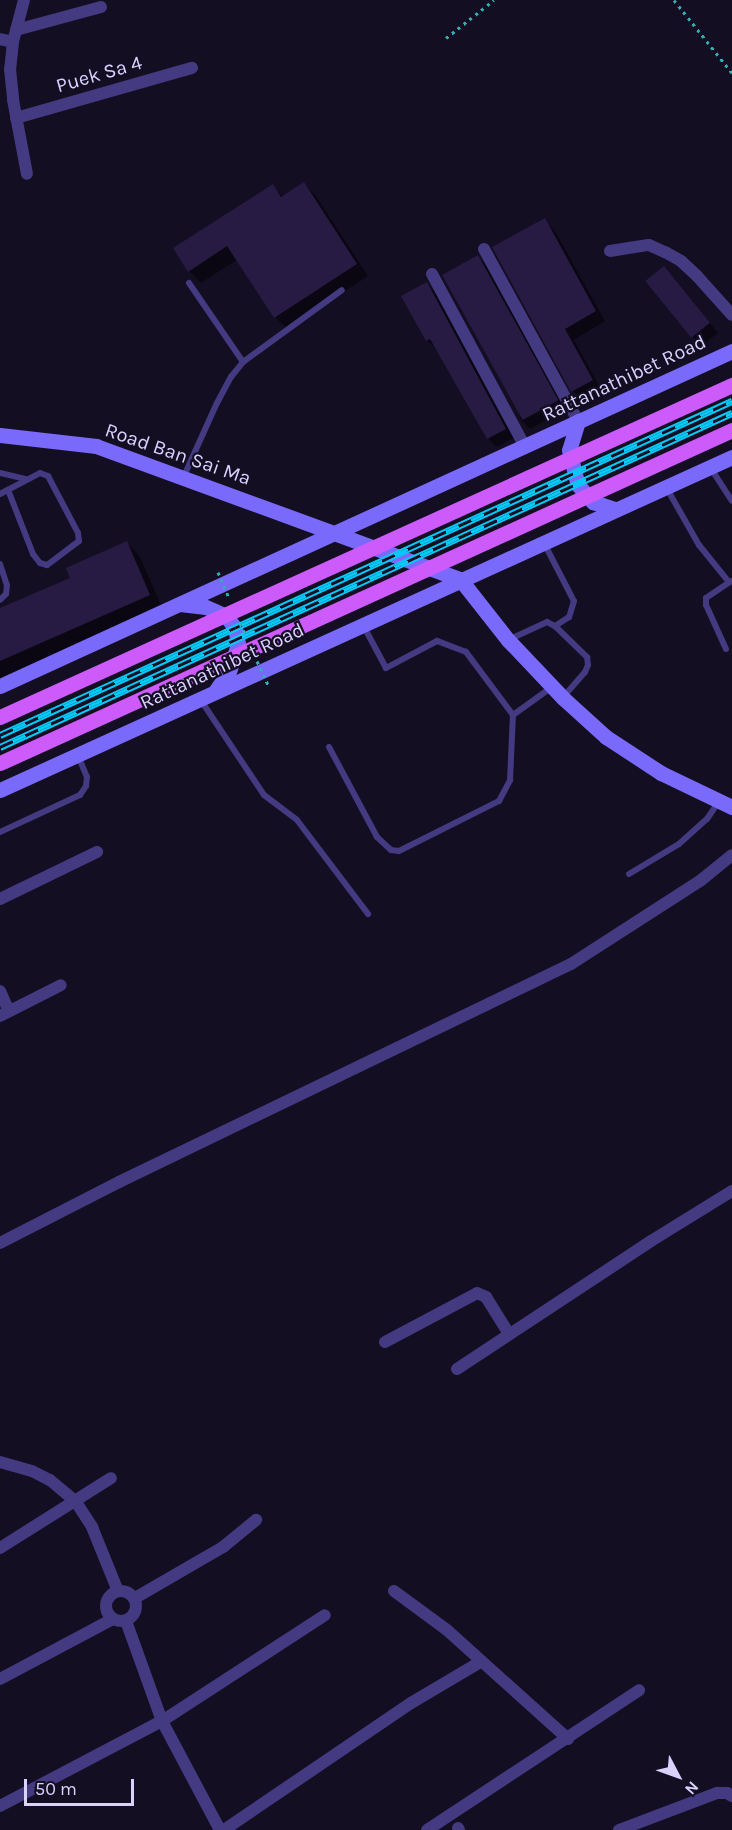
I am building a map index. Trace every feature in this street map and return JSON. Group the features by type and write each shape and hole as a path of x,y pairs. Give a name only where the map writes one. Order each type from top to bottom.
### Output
{"main road":[{"name":"Rattanathibet Road","path":"0,686 732,351"},
{"path":"0,717 732,385"},
{"path":"578,421 569,450 578,485 593,502 615,509"},
{"name":"Rattanathibet Road","path":"0,763 732,430"},
{"name":"Road Ban Sai Ma","path":"0,435 96,446 337,532"},
{"name":"Rattanathibet Road","path":"0,790 732,457"},
{"path":"337,532 460,579 508,640 557,692 618,746 661,773 725,804"},
{"path":"177,604 206,607 226,616 236,628 238,644 229,671 216,691"}],"street":[{"path":"24,0 10,69 16,118 27,174"},
{"path":"0,39 101,7"},
{"name":"Puek Sa 4","path":"16,118 192,68"},
{"path":"610,251 649,245 665,252 681,261 698,276 732,315"},
{"path":"484,249 578,421"},
{"path":"432,274 525,447"},
{"path":"0,899 97,852"},
{"path":"0,1243 118,1182 571,964 700,881 732,855"},
{"path":"0,991 5,1013 61,985"},
{"path":"457,1369 732,1191"},
{"path":"385,1342 451,1304 477,1293 486,1297 509,1334"},
{"path":"0,1462 32,1471 50,1480 76,1502 92,1527 118,1591"},
{"path":"0,1548 111,1478"},
{"path":"135,1598 223,1547 256,1521"},
{"path":"126,1621 113,1619 108,1614 107,1600 118,1591 125,1591 135,1598"},
{"path":"394,1591 422,1609 568,1739"},
{"path":"126,1621 136,1612 135,1598"},
{"path":"0,1806 162,1721 271,1653 325,1615"},
{"path":"0,1679 113,1619"},
{"path":"126,1621 162,1721 222,1830 402,1709 482,1661"},
{"path":"427,1830 639,1690"},
{"path":"619,1830 717,1793 732,1796"}],"lane":[{"path":"189,284 243,362"},
{"path":"183,478 217,403 231,377 243,362 342,290"},
{"path":"710,466 732,501"},
{"path":"0,473 28,479"},
{"path":"0,494 40,473 48,476 78,532 79,541 73,548 47,565 40,563 33,554 8,490"},
{"path":"666,486 699,545 731,581 706,598 706,605 726,649"},
{"path":"544,542 573,601 569,617 555,626"},
{"path":"0,564 7,585 6,594 0,600"},
{"path":"508,640 542,622 555,626 587,657 588,665 557,692 513,715"},
{"path":"329,747 377,837 391,850 399,851 498,801 506,791 512,772 513,715 466,652 437,641 386,668 363,624"},
{"path":"200,699 264,795 297,820 368,914"},
{"path":"0,832 80,795 86,786 87,777 78,755"},
{"path":"629,874 679,844 725,804"}],"path":[{"path":"446,38 494,0"},
{"path":"674,0 732,73"},
{"path":"218,572 231,603"},
{"path":"236,613 250,644"},
{"path":"254,654 268,685"}],"building":[{"path":"304,182 357,264 274,318 227,246 188,272 173,248 273,184 281,197"},
{"path":"545,218 596,311 565,329 593,380 571,392 492,247"},
{"path":"478,255 558,400 523,420 442,275"},
{"path":"664,266 710,323 691,338 645,281"},
{"path":"427,282 506,429 487,439 430,339 426,341 401,296"},
{"path":"127,541 150,595 0,661 0,608 70,578 66,568"}],"railway":[{"path":"0,735 732,401"},
{"path":"0,747 732,413"}]}
